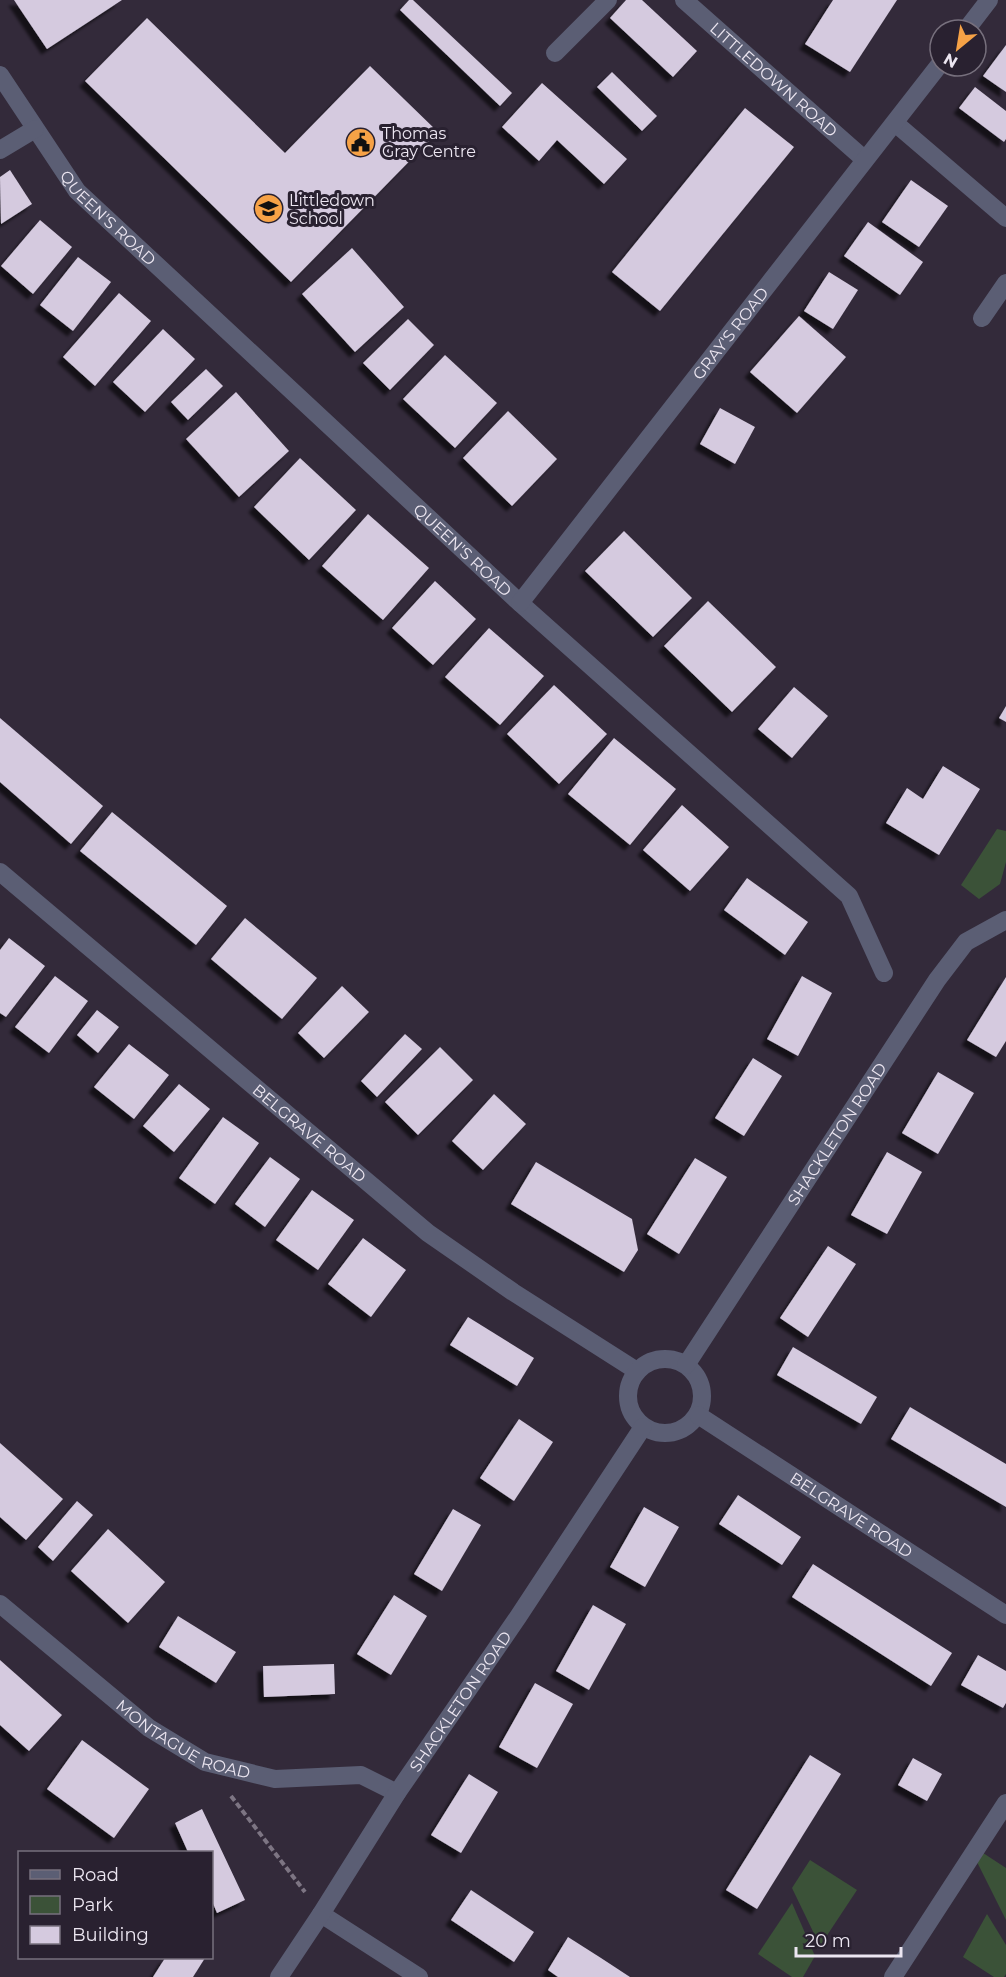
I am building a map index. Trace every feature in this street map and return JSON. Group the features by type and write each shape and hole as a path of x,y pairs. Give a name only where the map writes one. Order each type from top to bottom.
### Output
{"street":[{"path":"555,53 608,0"},
{"name":"LITTLEDOWN ROAD","path":"684,0 864,159"},
{"path":"975,18 989,0"},
{"name":"QUEEN'S ROAD","path":"0,75 77,191 520,603 849,896 884,973"},
{"name":"GRAY'S ROAD","path":"520,603 929,78"},
{"path":"895,123 1006,218"},
{"path":"0,150 35,129"},
{"path":"982,318 1006,283"},
{"name":"BELGRAVE ROAD","path":"0,872 428,1233 513,1292 637,1371"},
{"name":"SHACKLETON ROAD","path":"686,1365 937,980 966,942 1006,920"},
{"path":"666,1358 686,1365 694,1373 700,1382 702,1404 698,1415 690,1425 680,1431 667,1434 655,1433 643,1428 634,1419 628,1407 627,1394 630,1382 637,1371 655,1359 666,1358"},
{"name":"BELGRAVE ROAD","path":"698,1415 1006,1615"},
{"name":"SHACKLETON ROAD","path":"279,1977 397,1792 518,1617 643,1428"},
{"name":"MONTAGUE ROAD","path":"0,1604 149,1728 205,1762 275,1779 361,1775 397,1792"},
{"path":"892,1977 1006,1803"},
{"path":"321,1914 419,1977"}],"path":[{"path":"205,1762 321,1914"}],"green space":[{"path":"997,829 1006,831 1006,862 1000,884 979,899 961,885"},
{"path":"977,1849 1006,1868 1006,1920 975,1858"},
{"path":"810,1860 857,1890 820,1946 792,1888"},
{"path":"792,1903 815,1956 803,1977 792,1977 758,1954"},
{"path":"987,1914 1006,1945 1006,1974 1004,1977 994,1977 963,1957"}],"building":[{"path":"14,0 122,0 47,49"},
{"path":"409,0 413,0 512,93 500,106 400,10"},
{"path":"626,0 642,0 697,51 673,77 610,18"},
{"path":"833,0 897,0 850,72 805,44"},
{"name":"Thomas Gray Centre","path":"147,18 285,153 370,66 438,132 291,282 85,81"},
{"path":"1006,45 1006,92 986,78 988,78 988,69"},
{"path":"612,72 657,116 642,131 597,87"},
{"path":"542,83 627,159 604,184 557,140 539,161 502,127"},
{"path":"975,87 1006,111 1006,139 1004,142 959,108"},
{"path":"745,108 794,147 660,311 612,272"},
{"path":"10,170 32,204 1,224 0,177"},
{"path":"911,180 948,206 919,247 882,222"},
{"path":"40,220 72,247 33,294 1,266"},
{"path":"868,222 923,262 900,295 844,256"},
{"path":"352,248 404,307 355,352 302,294"},
{"path":"78,257 111,282 73,331 40,305"},
{"path":"829,272 858,290 833,329 804,311"},
{"path":"119,293 151,321 95,386 63,357"},
{"path":"799,316 846,357 797,413 750,372"},
{"path":"408,319 434,345 390,390 363,363"},
{"path":"163,329 195,359 145,412 113,382"},
{"path":"445,355 497,403 455,448 403,399"},
{"path":"206,369 223,386 188,420 171,402"},
{"path":"236,392 289,451 239,497 186,439"},
{"path":"720,408 755,427 735,464 700,444"},
{"path":"508,411 557,459 512,506 463,458"},
{"path":"300,458 356,510 309,560 254,507"},
{"path":"368,514 429,568 383,620 322,566"},
{"path":"624,531 692,598 653,637 585,571"},
{"path":"435,581 476,619 433,665 392,628"},
{"path":"708,601 776,667 732,712 664,646"},
{"path":"489,628 544,676 500,725 445,677"},
{"path":"554,685 607,734 559,784 507,734"},
{"path":"794,687 828,716 792,758 758,729"},
{"path":"1006,706 1006,722 999,718"},
{"path":"0,718 103,806 71,844 0,782"},
{"path":"614,738 676,789 630,845 568,794"},
{"path":"943,766 980,789 939,855 886,823 907,788 923,799"},
{"path":"682,805 729,847 690,891 643,850"},
{"path":"112,812 227,906 196,945 80,851"},
{"path":"747,878 808,922 785,955 724,910"},
{"path":"245,918 317,978 282,1019 211,959"},
{"path":"9,938 45,966 6,1017 0,1013 0,950"},
{"path":"55,976 88,1001 49,1053 15,1027"},
{"path":"802,976 832,993 798,1056 767,1039"},
{"path":"1006,977 1006,1041 996,1057 967,1040"},
{"path":"342,986 369,1012 324,1058 298,1033"},
{"path":"97,1010 119,1027 98,1053 77,1035"},
{"path":"405,1034 422,1049 377,1097 361,1081"},
{"path":"129,1044 169,1075 134,1119 94,1087"},
{"path":"440,1047 473,1080 418,1135 385,1102"},
{"path":"753,1058 782,1076 744,1136 715,1118"},
{"path":"938,1072 974,1093 938,1154 902,1133"},
{"path":"179,1084 210,1109 174,1152 143,1126"},
{"path":"494,1094 526,1124 483,1170 452,1141"},
{"path":"223,1117 259,1143 215,1204 179,1178"},
{"path":"887,1152 922,1172 887,1234 851,1215"},
{"path":"270,1157 300,1179 265,1227 235,1204"},
{"path":"695,1158 727,1177 679,1254 647,1234"},
{"path":"536,1162 632,1219 638,1250 624,1272 511,1204"},
{"path":"312,1190 354,1220 318,1270 276,1240"},
{"path":"363,1238 406,1270 371,1317 328,1284"},
{"path":"828,1246 856,1264 808,1337 780,1318"},
{"path":"468,1317 534,1358 517,1386 450,1345"},
{"path":"793,1347 877,1397 861,1424 777,1375"},
{"path":"910,1407 1006,1464 1006,1507 891,1439"},
{"path":"519,1419 553,1442 514,1501 480,1478"},
{"path":"0,1443 63,1499 26,1540 0,1517"},
{"path":"738,1495 801,1537 782,1565 719,1524"},
{"path":"77,1501 93,1515 53,1561 38,1547"},
{"path":"644,1507 679,1527 645,1587 610,1567"},
{"path":"453,1509 481,1525 442,1591 414,1574"},
{"path":"108,1529 165,1582 128,1623 71,1571"},
{"path":"813,1564 952,1653 931,1686 792,1597"},
{"path":"394,1595 427,1616 391,1675 357,1654"},
{"path":"593,1605 626,1624 589,1690 556,1671"},
{"path":"178,1616 236,1652 216,1683 159,1647"},
{"path":"978,1655 1006,1671 1006,1703 1003,1708 961,1685"},
{"path":"0,1660 62,1715 29,1751 0,1725"},
{"path":"334,1664 335,1694 264,1697 263,1666"},
{"path":"535,1683 573,1704 537,1768 499,1747"},
{"path":"82,1740 149,1789 114,1838 47,1789"},
{"path":"810,1755 841,1774 757,1909 726,1890"},
{"path":"913,1758 942,1774 927,1801 898,1785"},
{"path":"469,1774 498,1792 461,1853 431,1835"},
{"path":"202,1809 245,1900 217,1913 213,1903 213,1851 188,1851 175,1823"},
{"path":"471,1890 534,1932 514,1962 451,1920"},
{"path":"568,1937 630,1977 558,1977 548,1970"},
{"path":"164,1959 204,1959 193,1977 153,1977"}],"place":[{"name":"Thomas Gray Centre","path":"361,142"},
{"name":"Littledown School","path":"268,209"}]}
